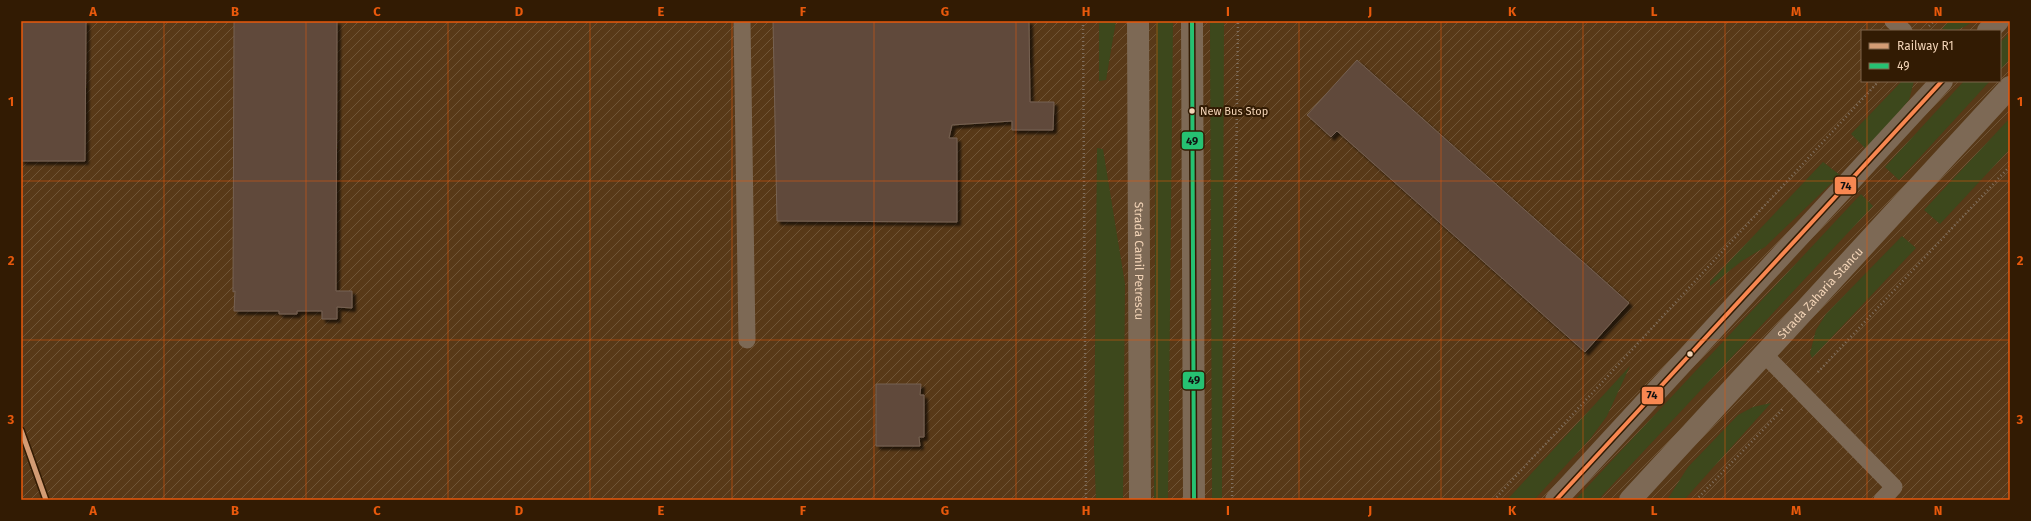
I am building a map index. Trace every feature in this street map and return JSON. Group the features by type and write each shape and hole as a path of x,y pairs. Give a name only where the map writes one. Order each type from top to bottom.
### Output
{"main road":[{"name":"Strada Camil Petrescu","path":"1138,21 1140,500"},
{"path":"1192,21 1194,500"},
{"path":"1989,30 1998,21"},
{"path":"1556,500 1941,82"},
{"name":"Strada Zaharia Stancu","path":"1630,500 2010,87"}],"lane":[{"path":"742,21 747,340"},
{"path":"1893,21 1903,30"},
{"path":"1764,354 1894,486 1882,500"}],"path":[{"path":"1083,21 1086,500"},
{"path":"1232,500 1238,21"},
{"path":"1494,500 1878,82"},
{"path":"1696,500 2010,166"}],"shaded area":[{"path":"21,21 2010,21 2010,500 21,500"}],"green space":[{"path":"1099,21 1116,21 1106,80 1099,81"},
{"path":"1156,21 1173,21 1168,500 1154,500"},
{"path":"1210,21 1224,21 1222,500 1212,500"},
{"path":"1949,21 1973,21 1958,29 1942,29"},
{"path":"2010,32 2010,59 2001,69 2001,42"},
{"path":"1901,82 1914,82 1909,100 1867,150 1851,134"},
{"path":"1963,82 1989,82 1899,180 1885,167"},
{"path":"2010,118 2010,149 1940,224 1924,210"},
{"path":"1097,148 1103,149 1125,284 1123,500 1096,500 1094,449"},
{"path":"1823,162 1840,175 1765,247 1742,261 1710,286 1710,282"},
{"path":"1861,194 1873,206 1598,500 1575,500"},
{"path":"1902,236 1916,248 1812,358 1810,353 1816,330 1826,314"},
{"path":"1630,366 1607,416 1590,439 1534,500 1507,500"},
{"path":"1771,403 1684,500 1667,500 1688,467 1738,415 1753,407"}],"building":[{"path":"21,21 86,21 85,161 21,161"},
{"path":"234,21 337,21 336,291 352,291 352,308 337,307 337,319 322,319 322,311 297,311 297,314 279,314 279,311 234,311"},
{"path":"773,21 1029,21 1030,102 1054,102 1053,130 1012,130 1012,121 952,125 949,138 957,138 957,222 777,221"},
{"path":"1357,60 1629,303 1585,352 1337,131 1331,137 1307,115"},
{"path":"876,384 921,384 920,395 924,395 924,437 919,437 920,446 876,446"}],"rail line":[{"name":"R1","path":"21,430 46,500"}],"transit line":[{"name":"49","path":"1192,21 1194,500"},
{"name":"74","path":"1556,500 1941,82"}],"place":[{"name":"New Bus Stop","path":"1192,111"}]}
